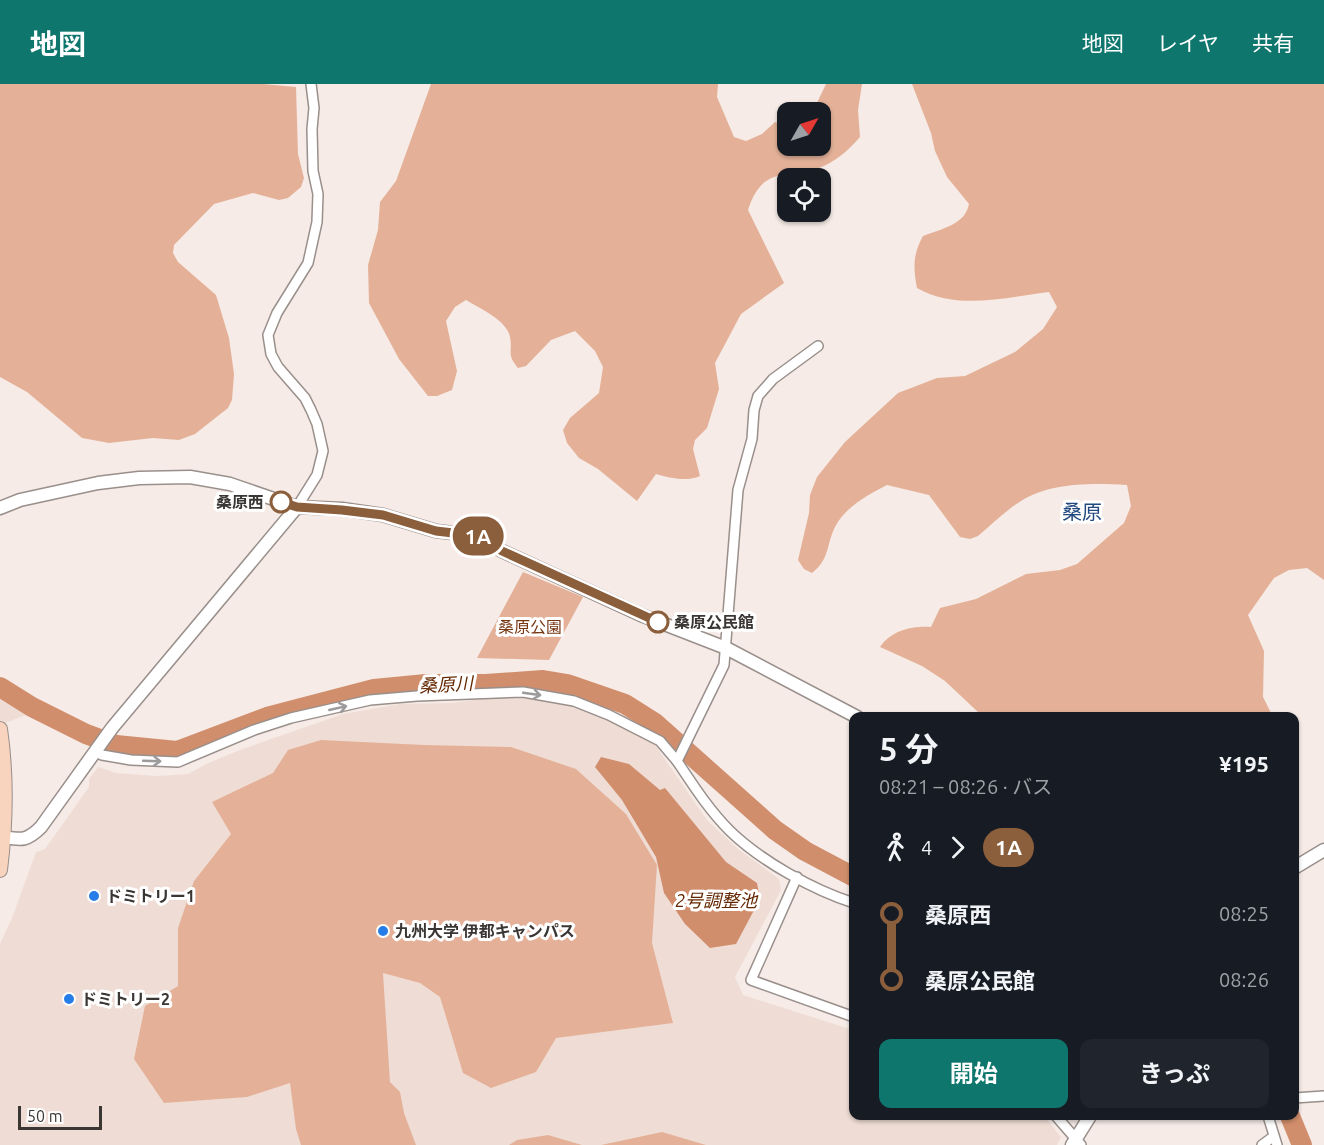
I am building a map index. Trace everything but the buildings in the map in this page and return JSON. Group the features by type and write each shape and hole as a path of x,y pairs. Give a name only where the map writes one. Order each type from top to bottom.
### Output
{"main road":[{"path":"0,729 5,760 6,797 0,870"}],"street":[{"path":"4,837 20,840 31,837 41,827 109,731 297,507 321,464 323,452 317,424 305,398 278,367 271,354 268,335 277,313 308,263 317,222 318,194 313,171 314,108 311,84"},
{"path":"678,758 724,665 738,490 752,439 754,410 758,396 773,379 818,346"},
{"path":"0,508 20,500 98,483 139,478 190,477 230,484 297,507 383,515 436,531 479,536 502,551 641,615 726,648 849,713"},
{"path":"97,749 102,755 131,760 178,762 254,730 291,718 370,700 523,692 574,700 660,741 678,758 700,795 730,831 767,861 835,897 849,901"},
{"path":"1299,865 1324,850"},
{"path":"797,877 751,980 849,1015"},
{"path":"1299,1098 1324,1096"},
{"path":"1059,1120 1076,1143 1088,1120"},
{"path":"1262,1145 1275,1141 1270,1120"}],"shaded area":[{"name":"九州大学 伊都キャンパス","path":"487,698 549,699 574,706 648,738 655,745 707,820 738,849 779,879 781,890 735,977 743,995 849,1029 849,1120 1047,1120 1061,1137 1057,1145 0,1145 0,944 36,852 45,849 89,787 89,779 98,767 116,773 157,776 188,774 240,750 343,714 400,704 453,703"},
{"path":"0,699 22,706 34,712 0,725"}],"green space":[{"path":"0,84 263,84 296,87 298,154 304,178 301,187 288,198 279,200 253,193 214,204 174,245 173,253 178,262 216,295 229,338 234,374 232,400 228,408 195,434 179,440 153,438 109,443 82,438 27,392 0,377"},
{"path":"431,84 718,84 717,97 734,137 746,141 762,134 775,122 777,122 777,156 831,156 831,102 817,102 826,84 862,84 858,110 860,137 856,142 841,155 819,168 777,168 777,176 768,180 754,195 748,210 784,283 741,314 715,363 719,389 707,428 695,440 693,449 700,476 684,479 656,474 637,501 598,469 579,458 567,443 563,430 570,418 599,393 603,367 595,351 575,331 551,340 526,366 518,368 511,356 510,337 504,325 466,300 455,307 446,321 457,371 452,390 437,396 428,396 399,359 369,303 368,265 378,230 380,202 396,181"},
{"path":"912,84 1324,84 1324,580 1307,568 1289,570 1274,578 1248,615 1264,651 1263,697 1270,712 978,712 945,681 922,666 880,647 890,637 903,630 931,627 940,608 976,599 1026,574 1060,570 1077,564 1124,523 1131,506 1127,485 1071,485 1043,491 1018,503 978,536 970,539 960,537 929,495 887,485 865,497 839,520 818,568 812,573 804,569 798,560 809,513 810,495 817,477 845,442 898,393 937,378 965,376 1015,352 1043,329 1057,307 1049,292 965,301 932,295 917,288 915,261 923,236 957,222 967,211 969,204 947,177 935,151 931,133"},
{"name":"桑原公園","path":"523,572 583,597 549,660 477,658"},
{"path":"321,740 511,747 576,769 626,814 657,865 652,943 673,1023 556,1038 536,1072 491,1088 463,1073 440,997 420,983 383,973 390,1082 400,1092 404,1113 416,1145 301,1145 296,1129 290,1083 247,1097 164,1103 134,1059 145,1006 178,986 178,928 194,881 231,834 212,802 273,773 288,750"},
{"path":"662,1132 706,1145 601,1145"},
{"path":"548,1135 582,1145 509,1145 517,1140"}],"water":[{"name":"2号調整池","path":"601,757 629,764 660,790 665,788 726,862 757,883 760,899 736,944 710,948 685,924 664,893 656,857 622,800 595,767"}],"waterway":[{"name":"桑原川","path":"0,687 32,707 86,734 116,745 177,751 267,717 374,689 426,684 486,684 543,680 567,684 625,704 655,723 775,830 805,851 849,874"},
{"name":"桑原川","path":"1292,1120 1302,1145"}],"bus line":[{"name":"1A","path":"281,502 297,507 383,515 436,531 479,536 502,551 658,622"}],"place":[{"name":"桑原西","path":"281,502"},
{"name":"桑原公民館","path":"658,622"},
{"name":"ドミトリー1","path":"94,896"},
{"name":"九州大学 伊都キャンパス","path":"383,931"},
{"name":"ドミトリー2","path":"69,999"}],"district":[{"name":"桑原","path":"1082,512"}]}
